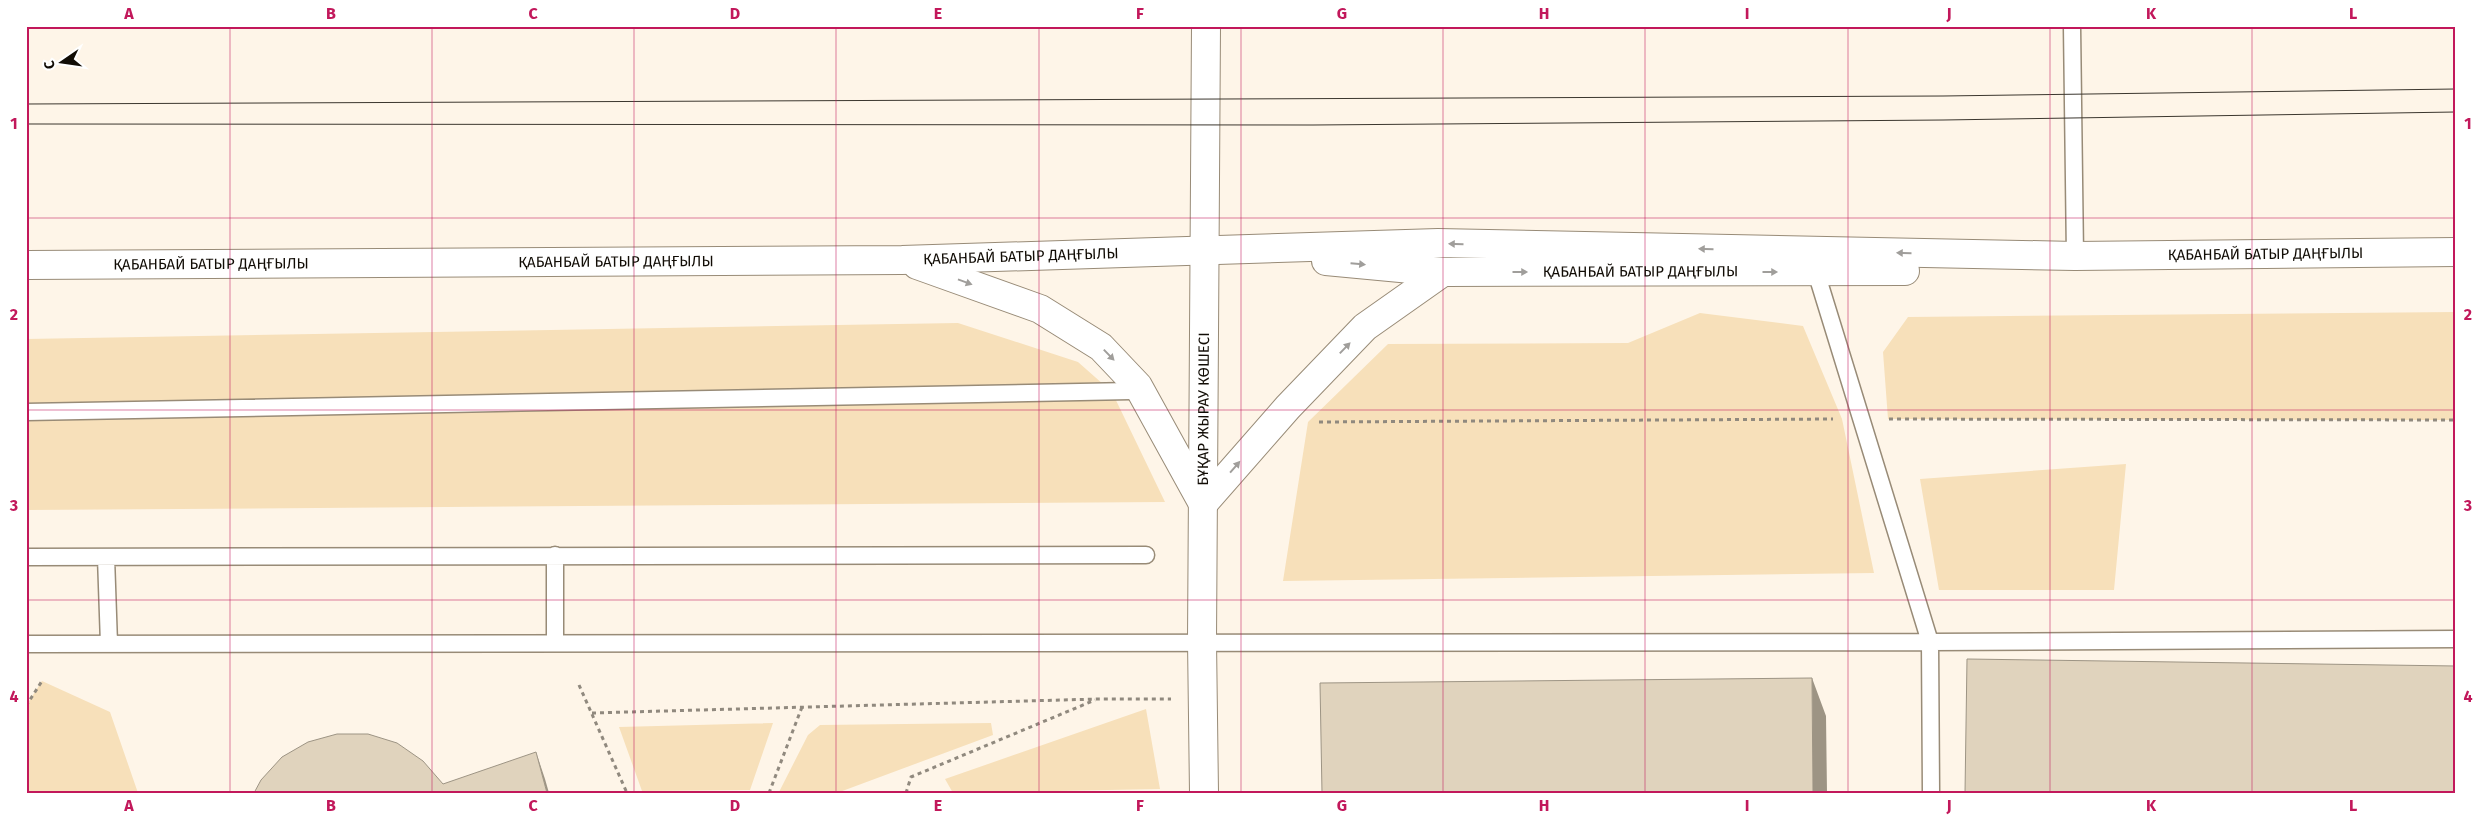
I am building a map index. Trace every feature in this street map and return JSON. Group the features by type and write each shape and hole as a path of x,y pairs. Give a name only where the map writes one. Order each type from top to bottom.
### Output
{"main road":[{"name":"БҰҚАР ЖЫРАУ КӨШЕСІ","path":"1204,793 1202,641 1206,26"},
{"name":"ҚАБАНБАЙ БАТЫР ДАҢҒЫЛЫ","path":"26,265 902,260 1438,243 2075,256 2456,252"},
{"name":"ҚАБАНБАЙ БАТЫР ДАҢҒЫЛЫ","path":"1205,250 1444,272 1816,272 1928,270 2075,256"},
{"path":"902,260 1040,309 1101,347 1138,386 1203,504 1288,407 1364,327 1444,272"}],"lane":[{"path":"2072,26 2075,256"},
{"path":"1816,272 1930,642 1931,793"},
{"path":"26,412 1131,391"},
{"path":"555,555 555,643"},
{"path":"26,557 555,555 1146,556"},
{"path":"106,557 109,644"},
{"path":"26,644 1202,641 1930,642 2456,639"}],"path":[{"path":"26,706 42,681"},
{"path":"579,685 627,793"},
{"path":"592,713 1098,699 1175,699"},
{"path":"906,793 912,777 1098,699"},
{"path":"768,793 802,707"}],"shaded area":[{"path":"2456,312 2456,420 1888,419 1883,352 1908,317"},
{"path":"1700,313 1803,326 1842,419 1874,573 1283,581 1308,422 1388,344 1628,343"},
{"path":"958,323 1078,362 1112,392 1165,502 26,510 26,339"},
{"path":"2126,464 2114,590 1939,590 1920,479"},
{"path":"42,681 110,712 138,793 26,793 26,706"},
{"path":"1146,709 1160,789 953,793 945,779"},
{"path":"773,723 750,790 642,791 619,727"},
{"path":"991,723 993,735 837,793 779,792 808,735 820,725"}],"building":[{"path":"1967,659 2456,666 2456,793 1965,793"},
{"path":"1812,678 1813,793 1322,793 1320,683"},
{"path":"337,734 368,734 397,743 423,761 443,784 536,752 547,793 254,793 261,780 282,757 308,742"}],"tram line":[{"path":"26,104 1943,96 2456,89"},
{"path":"26,124 1313,125 1943,120 2456,112"}]}
